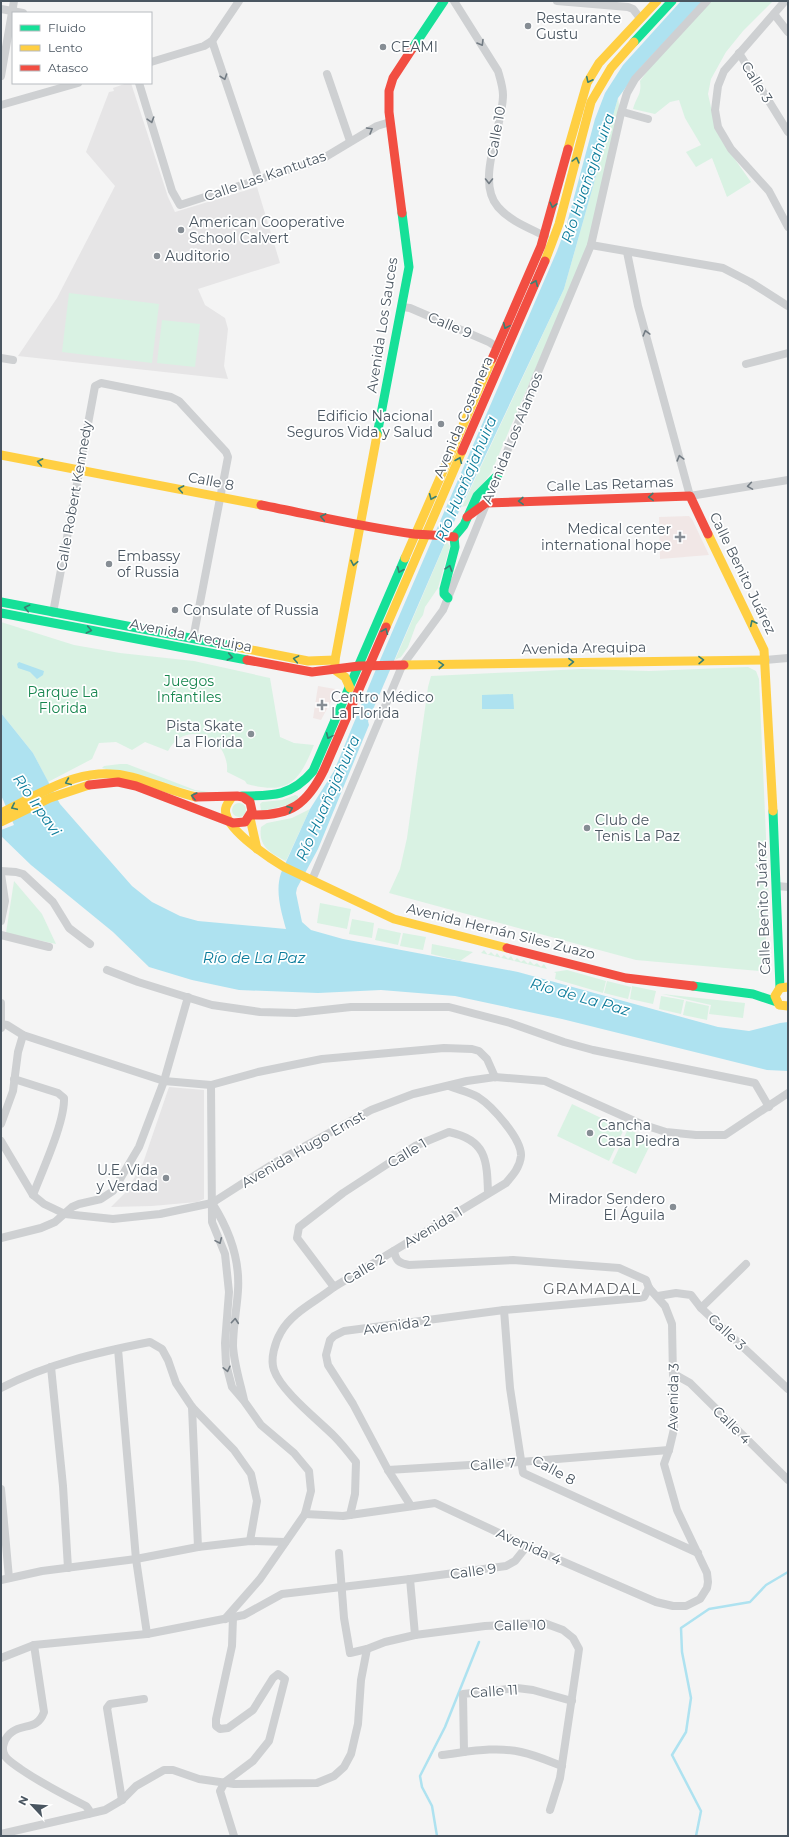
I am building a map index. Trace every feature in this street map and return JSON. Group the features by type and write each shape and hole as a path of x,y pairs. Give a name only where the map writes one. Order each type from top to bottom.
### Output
{"main road":[{"path":"441,3 454,1"},
{"name":"Avenida Costanera","path":"54,793 81,776 107,772 131,776 200,798 278,795 294,790 303,784 313,771 544,236 587,83 600,63 657,1"},
{"name":"Avenida Costanera","path":"251,816 262,816 284,811 303,802 310,795 324,770 373,667 431,534 551,246 559,224 592,102 612,68 672,1"},
{"name":"Avenida Los Sauces","path":"335,665 409,267 390,122 389,91 393,78 441,3"},
{"path":"592,102 597,83 608,63 642,26 643,22 640,18"},
{"name":"Calle 8","path":"1,455 416,534 451,536"},
{"path":"448,598 444,594 444,589 455,547 451,536 459,533 480,493 498,475"},
{"name":"Calle Las Retamas","path":"486,503 690,496"},
{"name":"Calle Benito Juárez","path":"690,496 762,643 765,660 782,988 775,996 777,1002"},
{"path":"467,517 486,503"},
{"name":"Avenida Arequipa","path":"1,602 308,662 335,665 392,667 765,660"},
{"name":"Avenida Arequipa","path":"1,613 303,671 335,665"},
{"path":"51,623 53,613"},
{"path":"191,649 193,639"},
{"path":"335,665 345,677 350,688"},
{"path":"1,813 54,793 92,782 111,781 128,783 229,822 239,824 251,816"},
{"path":"1,822 54,793"},
{"path":"229,822 225,809 237,797 250,802 257,849"},
{"name":"Avenida Hernán Siles Zuazo","path":"229,822 257,849 284,867 408,924 626,978 753,994 788,1007"},
{"name":"Avenida Hernán Siles Zuazo","path":"753,994 782,988"}],"street":[{"path":"1,76 14,1"},
{"path":"152,62 204,46 212,40 239,1"},
{"name":"Calle 10","path":"454,1 498,71 501,80 503,95 489,171 490,194 497,206 504,213 544,236"},
{"path":"460,10 461,1"},
{"path":"557,1 633,9 640,18"},
{"name":"Avenida Los Alamos","path":"312,880 402,666 434,623 448,598 536,377 591,245 628,93 635,79 707,1"},
{"path":"785,1 724,71 718,86 715,110 718,127 731,148 769,191 788,227"},
{"path":"1,10 18,12"},
{"path":"774,14 788,32"},
{"path":"212,40 259,180"},
{"name":"Calle 3","path":"739,53 788,132"},
{"path":"327,74 350,141"},
{"path":"1,105 74,84"},
{"name":"Calle Las Kantutas","path":"139,84 172,191 180,204 322,159 377,126 390,122"},
{"path":"623,112 648,119"},
{"path":"591,245 723,268 750,282 788,306"},
{"name":"Calle Benito Juárez","path":"627,252 638,306 690,496"},
{"name":"Calle 9","path":"402,307 410,308 489,342 497,347"},
{"path":"746,364 788,353"},
{"path":"1,358 13,360"},
{"name":"Calle Robert Kennedy","path":"53,613 78,470 95,386 101,383 171,397 182,403 226,452 228,457 220,496"},
{"name":"Calle Las Retamas","path":"690,496 788,480"},
{"path":"193,639 220,496"},
{"path":"765,660 788,658"},
{"path":"1,871 22,874 53,902 69,928 90,944"},
{"path":"1,874 5,901 1,921"},
{"path":"777,886 788,887"},
{"path":"1,935 49,947"},
{"path":"107,970 138,982 212,1005 260,1012 296,1013 351,1007 449,1007 510,1023 564,1042 593,1050 755,1083 769,1107"},
{"path":"1,1238 42,1228 55,1222 79,1204 101,1199 113,1191 139,1147 164,1081 188,997"},
{"path":"1,1003 3,1026 15,1029 23,1035 164,1081 211,1085 258,1072 322,1059 444,1048 472,1049 479,1051 486,1059 496,1077"},
{"path":"1,1124 13,1091 23,1035"},
{"name":"Avenida Hugo Ernst","path":"1,1140 33,1195 44,1204 65,1214 113,1219 160,1214 212,1203 303,1146 371,1110 413,1094 496,1077 545,1081 641,1124 666,1132 696,1135 725,1135 788,1093"},
{"path":"14,1079 58,1092 64,1098 64,1107 56,1135 33,1195"},
{"path":"211,1085 212,1203 220,1216 236,1256 238,1288 233,1344 234,1356 244,1400 261,1425 294,1453 309,1471 311,1491 305,1514 260,1579 225,1619"},
{"name":"Avenida 1","path":"449,1086 470,1094 485,1102 502,1120 520,1151 519,1166 506,1183 394,1251 396,1259 400,1263 409,1265 513,1260 619,1268 646,1280 649,1288"},
{"name":"Calle 1","path":"299,1227 343,1193 415,1146 449,1132 471,1139 482,1151 488,1174 488,1193"},
{"name":"Calle 2","path":"299,1227 297,1238 334,1287 394,1251"},
{"path":"701,1308 746,1264"},
{"path":"334,1287 309,1304 281,1331 275,1346 273,1359 274,1371 284,1386 336,1437 356,1462 355,1494 350,1515"},
{"name":"Avenida 3","path":"649,1288 666,1306 672,1324 674,1429 664,1464 677,1510 698,1553"},
{"name":"Avenida 2","path":"410,1506 388,1470 353,1404 328,1365 326,1355 330,1340 334,1336 344,1331 504,1310 639,1298 644,1297 649,1288"},
{"name":"Calle 3","path":"658,1296 676,1293 691,1295 701,1308 788,1389"},
{"name":"Calle 8","path":"504,1310 510,1388 520,1462 523,1473 698,1553"},
{"path":"1,1388 20,1378 51,1367 118,1348 150,1342 162,1349 168,1360 176,1383 192,1407 234,1450 251,1474 256,1501 250,1541"},
{"path":"118,1348 136,1559 147,1634"},
{"path":"51,1367 63,1486 68,1568"},
{"name":"Calle 4","path":"674,1374 690,1383 788,1480"},
{"path":"192,1407 198,1548"},
{"name":"Calle 7","path":"388,1470 520,1462 669,1450"},
{"path":"1,1489 5,1579 68,1568 250,1541 285,1542"},
{"name":"Avenida 4","path":"305,1514 350,1515 435,1503 527,1546 656,1602 674,1606 686,1606 693,1603 700,1599 707,1588 707,1573 698,1553"},
{"name":"Calle 9","path":"1,1658 34,1645 147,1634 244,1615 282,1594 506,1566 515,1561 527,1546"},
{"path":"339,1553 342,1586"},
{"path":"410,1579 415,1635"},
{"name":"Calle 10","path":"342,1586 350,1653 367,1649 385,1642 415,1635 486,1626 544,1623 557,1626 568,1634 578,1649 562,1766 550,1810"},
{"path":"233,1617 232,1646 216,1719 216,1726 220,1730 228,1728 252,1710 278,1674 284,1676 285,1683 269,1741 252,1761 225,1782 220,1791 220,1796 234,1836"},
{"path":"34,1645 44,1712 39,1721 33,1725 12,1732 4,1741 2,1753 10,1761 46,1786 86,1806 89,1810 88,1814"},
{"path":"1,1834 105,1810 122,1800 136,1786 164,1770 173,1770 199,1779 234,1784 317,1783 334,1776 344,1767 351,1754 358,1724 361,1680 367,1649"},
{"name":"Calle 11","path":"464,1752 463,1694 517,1688 533,1690 572,1701"},
{"path":"122,1800 107,1708 110,1704 144,1699"},
{"path":"442,1755 485,1750 508,1750 533,1756 562,1766"}],"shaded area":[{"name":"American Cooperative School Calvert","path":"124,84 131,84 168,197 175,212 257,187 280,263 198,289 205,305 225,318 228,329 224,366 228,379 18,356 57,298 115,186 86,152 109,92 114,91 113,88"},
{"name":"Medical center international hope","path":"689,516 692,519 709,555 660,559 659,517"},
{"name":"Centro Médico La Florida","path":"318,686 335,689 336,692 321,720 313,718"},
{"path":"169,1087 204,1090 204,1199 197,1202 152,1206 111,1207 126,1192 143,1163"}],"green space":[{"path":"710,1 773,1 743,31 726,52 711,79 708,94 716,130 751,182 727,197 712,158 696,167 686,152 701,145 685,118 679,100 670,102 655,114 633,109 639,93 640,81 651,66"},
{"path":"618,98 620,112 589,243 491,473 466,506 462,507 564,289"},
{"path":"69,293 159,304 152,363 62,352"},
{"path":"162,320 200,324 195,367 157,363"},
{"path":"446,541 450,546 438,588 425,607 423,615 416,625 408,647 401,657 395,660"},
{"name":"Parque La Florida","path":"1,622 74,645 120,653 194,661 270,678 280,737 294,743 314,745 309,758 291,782 283,786 273,788 261,787 247,784 245,781 227,772 226,760 221,749 214,741 205,736 195,734 185,735 176,741 168,751 145,742 132,750 116,742 99,743 92,759 48,782 33,753 1,713"},
{"name":"Club de Tenis La Paz","path":"748,667 756,671 759,679 769,904 766,907 766,962 764,968 759,971 636,960 389,893 400,869 407,838 428,687 431,676 582,669 649,671"},
{"path":"127,764 195,790 215,793 207,794 102,768 104,766"},
{"path":"295,795 298,796 298,799 291,804 263,811 261,810 260,804 262,802 282,800"},
{"path":"239,803 244,805 246,810 244,815 239,817 234,815 232,810 234,805"},
{"path":"310,809 286,861 266,848 261,839 261,827 267,823 292,818"},
{"path":"14,881 42,914 56,944 6,933"},
{"path":"320,903 351,909 347,929 317,923"},
{"path":"352,919 374,923 372,938 349,934"},
{"path":"378,928 401,933 398,945 375,940"},
{"path":"403,933 426,937 423,950 400,946"},
{"path":"432,944 473,952 460,961 431,954"},
{"path":"484,950 488,955 481,953"},
{"path":"491,952 495,956 497,953 501,958 488,955"},
{"path":"504,955 508,959 511,956 514,961 501,958"},
{"path":"517,958 521,962 524,960 528,964 530,961 534,965 537,963 541,967 544,964 547,969 514,961"},
{"path":"567,970 606,981 603,993 555,979 556,973 554,972"},
{"path":"607,981 631,987 628,999 604,993"},
{"path":"632,986 656,991 653,1004 630,999"},
{"path":"662,994 745,1003 743,1018 709,1014 711,1005"},
{"path":"661,996 684,1000 681,1014 659,1009"},
{"path":"686,1001 709,1006 707,1020 683,1015"},
{"name":"Cancha Casa Piedra","path":"572,1104 624,1129 609,1161 557,1136"},
{"name":"Cancha Casa Piedra","path":"628,1129 652,1141 636,1174 612,1163"}],"water":[{"name":"Río de La Paz","path":"681,1 703,1 641,67 618,98 564,289 454,522 368,721 369,725 318,849 297,888 296,893 302,922 311,930 343,939 518,972 718,1027 749,1031 788,1022 788,1071 767,1070 562,1019 455,996 381,990 318,993 239,990 192,980 149,967 113,932 31,865 1,836 1,830 14,825 1,795 1,713 33,753 60,804 132,886 152,902 180,916 198,921 286,929 279,894 279,880 281,873 310,809 334,771 374,674 557,251 566,227 595,119 605,93 623,65"},
{"path":"19,662 44,671 43,675 37,679 30,672 18,668 17,664"},
{"path":"513,694 514,709 482,709 482,695"}],"waterway":[{"path":"696,1836 701,1811 672,1755 686,1732 691,1698 682,1652 681,1628 709,1609 750,1602 766,1585 788,1572"},
{"path":"437,1836 432,1806 422,1787 420,1776 445,1727 479,1642"}],"traffic: fast":[{"path":"412,49 444,1"},
{"path":"634,42 672,1"},
{"path":"377,435 409,267 402,213"},
{"path":"454,537 464,525 477,496 498,475"},
{"path":"448,598 444,594 444,589 455,547 454,537"},
{"path":"242,796 263,796 281,793 297,785 313,771 405,558"},
{"path":"1,602 237,647"},
{"path":"1,613 247,660"},
{"path":"773,811 780,988"},
{"path":"693,986 753,994 777,1002"}],"traffic: slow":[{"path":"568,149 587,83 599,63 657,1"},
{"path":"545,261 559,224 591,102 611,68 634,42"},
{"path":"405,558 492,359"},
{"path":"350,688 345,677 335,670 335,660 377,435"},
{"path":"386,627 462,451"},
{"path":"1,455 261,505"},
{"path":"708,534 764,650 773,811"},
{"path":"237,647 308,661 335,660"},
{"path":"404,665 765,660"},
{"path":"1,813 64,782 96,774 114,774 132,777 196,797"},
{"path":"1,822 50,798 89,785"},
{"path":"232,797 226,809 226,814 229,821 251,844 284,867 394,919 507,948"},
{"path":"250,818 257,849"},
{"path":"788,987 780,988 775,996 779,1005 788,1006"}],"traffic: jam":[{"path":"402,213 389,112 389,91 393,78 412,49"},
{"path":"492,359 541,246 568,149"},
{"path":"462,451 545,261"},
{"path":"467,517 486,503 690,496 708,534"},
{"path":"261,505 395,531 454,537"},
{"path":"252,815 266,815 287,810 296,806 311,792 324,770 386,627"},
{"path":"247,660 312,672 359,666 404,665"},
{"path":"89,785 118,782 136,786 233,823 245,822 252,811 250,802 243,797 196,797"},
{"path":"507,948 626,978 693,986"}],"place":[{"name":"Restaurante Gustu","path":"528,26"},
{"name":"CEAMI","path":"383,47"},
{"name":"American Cooperative School Calvert","path":"181,230"},
{"name":"Auditorio","path":"157,256"},
{"name":"Edificio Nacional Seguros Vida y Salud","path":"441,424"},
{"name":"Medical center international hope","path":"680,537"},
{"name":"Embassy of Russia","path":"109,564"},
{"name":"Consulate of Russia","path":"175,610"},
{"name":"Centro Médico La Florida","path":"322,705"},
{"name":"Pista Skate La Florida","path":"251,734"},
{"name":"Club de Tenis La Paz","path":"587,828"},
{"name":"Cancha Casa Piedra","path":"590,1133"},
{"name":"U.E. Vida y Verdad","path":"166,1178"},
{"name":"Mirador Sendero El Águila","path":"673,1207"}],"district":[{"name":"GRAMADAL","path":"592,1289"}],"water label":[{"name":"Río Huañajahuira","path":"588,178"},
{"name":"Río Huañajahuira","path":"466,479"},
{"name":"Río Huañajahuira","path":"328,798"},
{"name":"Río Irpavi","path":"37,805"}],"park label":[{"name":"Juegos Infantiles","path":"189,690"}]}
